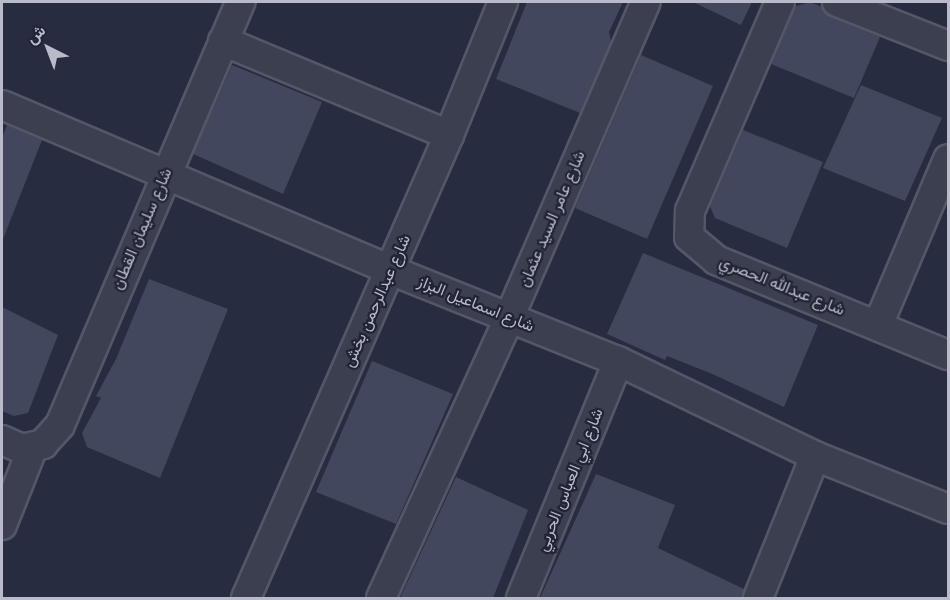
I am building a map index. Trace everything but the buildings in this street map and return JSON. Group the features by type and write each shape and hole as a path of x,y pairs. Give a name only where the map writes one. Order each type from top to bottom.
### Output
{"street":[{"name":"شارع سليمان القطان","path":"33,447 43,444 60,425 164,175 240,2"},
{"name":"شارع عبدالرحمن بخش","path":"246,598 449,135 503,2"},
{"name":"شارع عامر السيد عثمان","path":"381,598 509,318 646,2"},
{"name":"شارع عبدالله الحصري","path":"780,2 690,211 690,237 716,260 948,355"},
{"path":"837,2 948,46"},
{"path":"223,41 449,135"},
{"name":"شارع اسماعيل البزاز","path":"2,105 390,270 618,360 815,456 948,509"},
{"path":"878,325 948,159"},
{"name":"شارع ابي العباس الحربي","path":"521,598 618,360"},
{"path":"2,440 21,449 33,447"},
{"path":"2,525 33,447"},
{"path":"758,598 815,456"}]}
